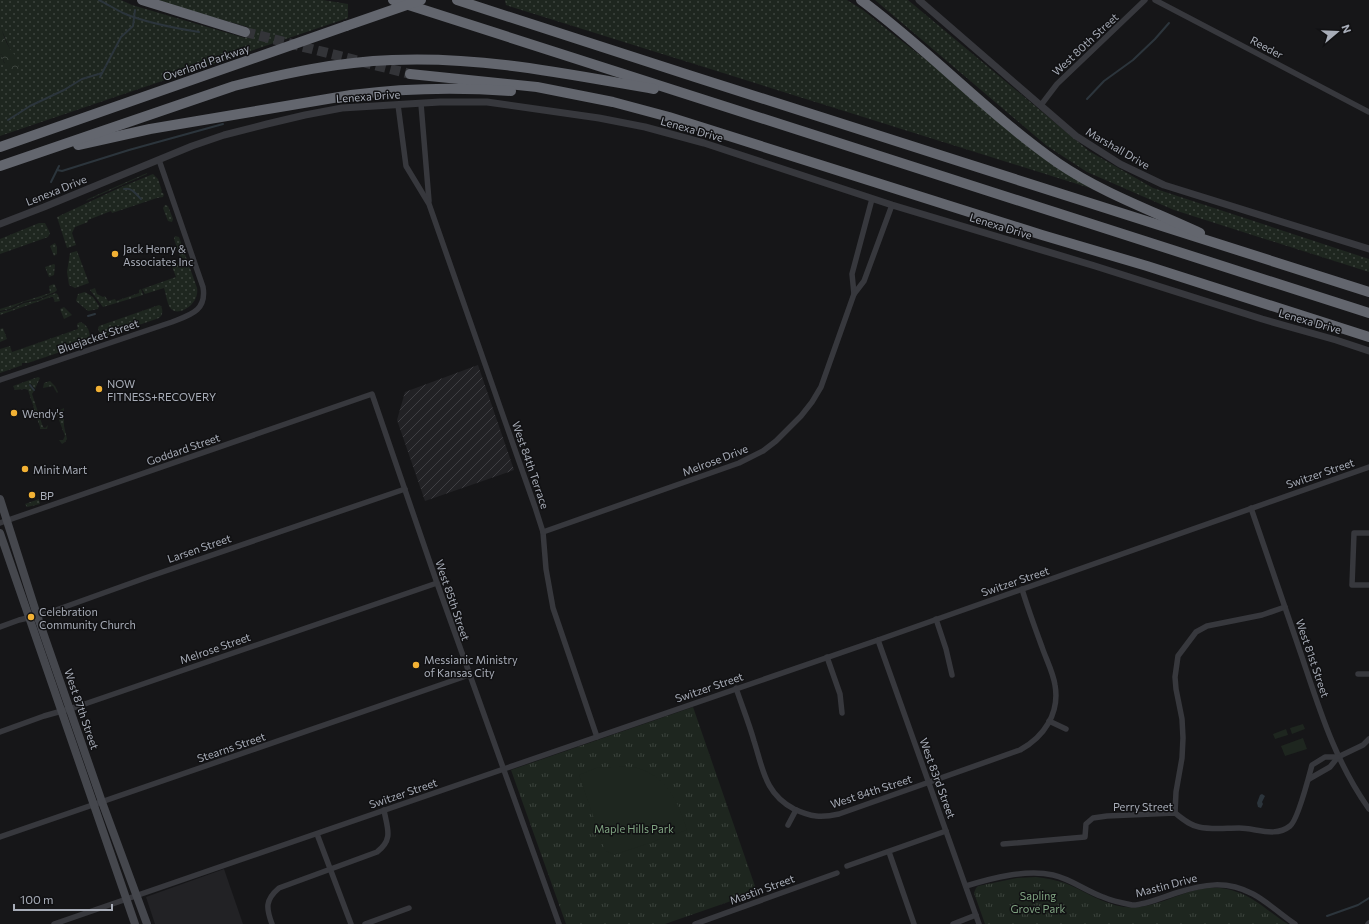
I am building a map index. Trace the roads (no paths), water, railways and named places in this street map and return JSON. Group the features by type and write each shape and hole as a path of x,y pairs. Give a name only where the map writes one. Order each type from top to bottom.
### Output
{"highway":[{"path":"142,0 245,32"},
{"path":"393,0 1369,313"},
{"name":"Overland Parkway","path":"0,147 421,0"},
{"path":"457,0 1369,292"},
{"path":"861,0 906,35 1015,130 1060,164 1124,199 1248,254"},
{"path":"0,166 234,86 330,65 357,62 434,59 498,64 546,70 691,96"},
{"path":"410,74 537,87 612,102 669,117 1042,236 1155,268 1369,337"},
{"path":"34,155 150,129 309,101 374,92 436,88 498,90 536,92 612,102"}],"main road":[{"name":"West 87th Street","path":"0,499 3,521 16,549 33,616"},
{"name":"West 87th Street","path":"0,533 33,616 66,710 98,803 126,899 135,924"},
{"name":"West 87th Street","path":"98,803 137,896 147,924"}],"street":[{"name":"Marshall Drive","path":"919,0 1082,140 1120,164 1164,185 1369,249"},
{"name":"West 80th Street","path":"1041,105 1057,84 1145,0"},
{"name":"Reeder","path":"1155,0 1369,112"},
{"name":"Lenexa Drive","path":"0,224 192,146 224,135 305,115 342,108 440,102 487,102 599,118 645,127 704,143 872,199 1369,351"},
{"name":"West 84th Terrace","path":"421,104 430,204"},
{"name":"West 84th Terrace","path":"398,105 406,166 430,204 543,532 546,569 553,608 597,737"},
{"name":"Bluejacket Street","path":"0,380 172,322 193,313 200,308 205,294 159,160"},
{"name":"Melrose Drive","path":"854,294 852,274 872,199"},
{"name":"Melrose Drive","path":"543,532 739,463 763,451 790,429 812,402 821,387 854,294 864,281 892,205"},
{"name":"West 85th Street","path":"372,394 469,675 559,924"},
{"name":"Goddard Street","path":"3,521 372,394"},
{"name":"Switzer Street","path":"54,924 878,640 1369,467"},
{"name":"Larsen Street","path":"0,627 405,489"},
{"name":"West 81st Street","path":"1251,508 1328,734 1338,757 1358,793 1369,809"},
{"path":"1369,533 1354,533 1352,585 1369,585"},
{"name":"Melrose Street","path":"0,732 437,583"},
{"path":"929,782 1020,750 1043,734 1055,706 1055,685 1022,589"},
{"path":"1175,813 1176,792 1182,758 1183,738 1182,719 1175,677 1178,656 1186,643 1196,632 1207,626 1262,616 1285,607"},
{"path":"936,619 946,649 952,674"},
{"name":"West 83rd Street","path":"878,640 979,924"},
{"path":"827,657 840,694 842,713"},
{"path":"1358,674 1369,674"},
{"name":"Stearns Street","path":"0,837 469,675"},
{"name":"West 84th Street","path":"736,688 751,729 768,785 784,804 796,810 808,815 817,816 839,814 929,782"},
{"path":"1049,721 1066,729"},
{"name":"Perry Street","path":"1003,844 1085,837 1086,824 1093,818 1107,816 1175,813 1186,822 1198,827 1210,829 1242,828 1266,832 1281,831 1291,825 1309,779 1312,765 1325,757 1338,757 1363,745 1369,739"},
{"name":"Perry Street","path":"1309,779 1330,767 1338,757"},
{"path":"272,924 268,910 268,901 272,894 279,888 377,852 383,848 387,841 388,834 384,810"},
{"path":"788,825 796,810"},
{"path":"847,866 946,831"},
{"path":"317,834 351,924"},
{"path":"889,852 914,924"},
{"name":"Mastin Drive","path":"966,886 991,878 1032,873 1053,875 1073,882 1102,897 1134,905 1156,900 1193,887 1211,884 1234,887 1253,894 1295,924"},
{"name":"Mastin Street","path":"694,924 837,874"},
{"path":"365,924 409,908"},
{"path":"952,924 976,915"}],"waterway":[{"path":"99,0 123,13 141,20 199,32"},
{"path":"100,77 121,37 133,26 135,10"},
{"path":"1087,99 1104,81 1133,60 1169,23"},
{"path":"8,120 30,106 64,90 82,79 102,73"},
{"path":"57,170 62,171 129,150 223,124"},
{"path":"51,182 59,166"},
{"path":"124,189 132,190 141,199"},
{"path":"88,316 95,314"},
{"path":"30,385 34,390"},
{"path":"1327,916 1358,905 1369,898"}],"tunnel":[{"path":"245,32 410,74"}],"place":[{"name":"Jack Henry & Associates Inc","path":"115,254"},
{"name":"NOW FITNESS+RECOVERY","path":"99,389"},
{"name":"Wendy's","path":"14,413"},
{"name":"Minit Mart","path":"25,469"},
{"name":"BP","path":"32,495"},
{"name":"Celebration Community Church","path":"31,617"},
{"name":"Messianic Ministry of Kansas City","path":"416,665"}],"park label":[{"name":"Maple Hills Park","path":"634,828"},
{"name":"Sapling Grove Park","path":"1038,901"}]}
